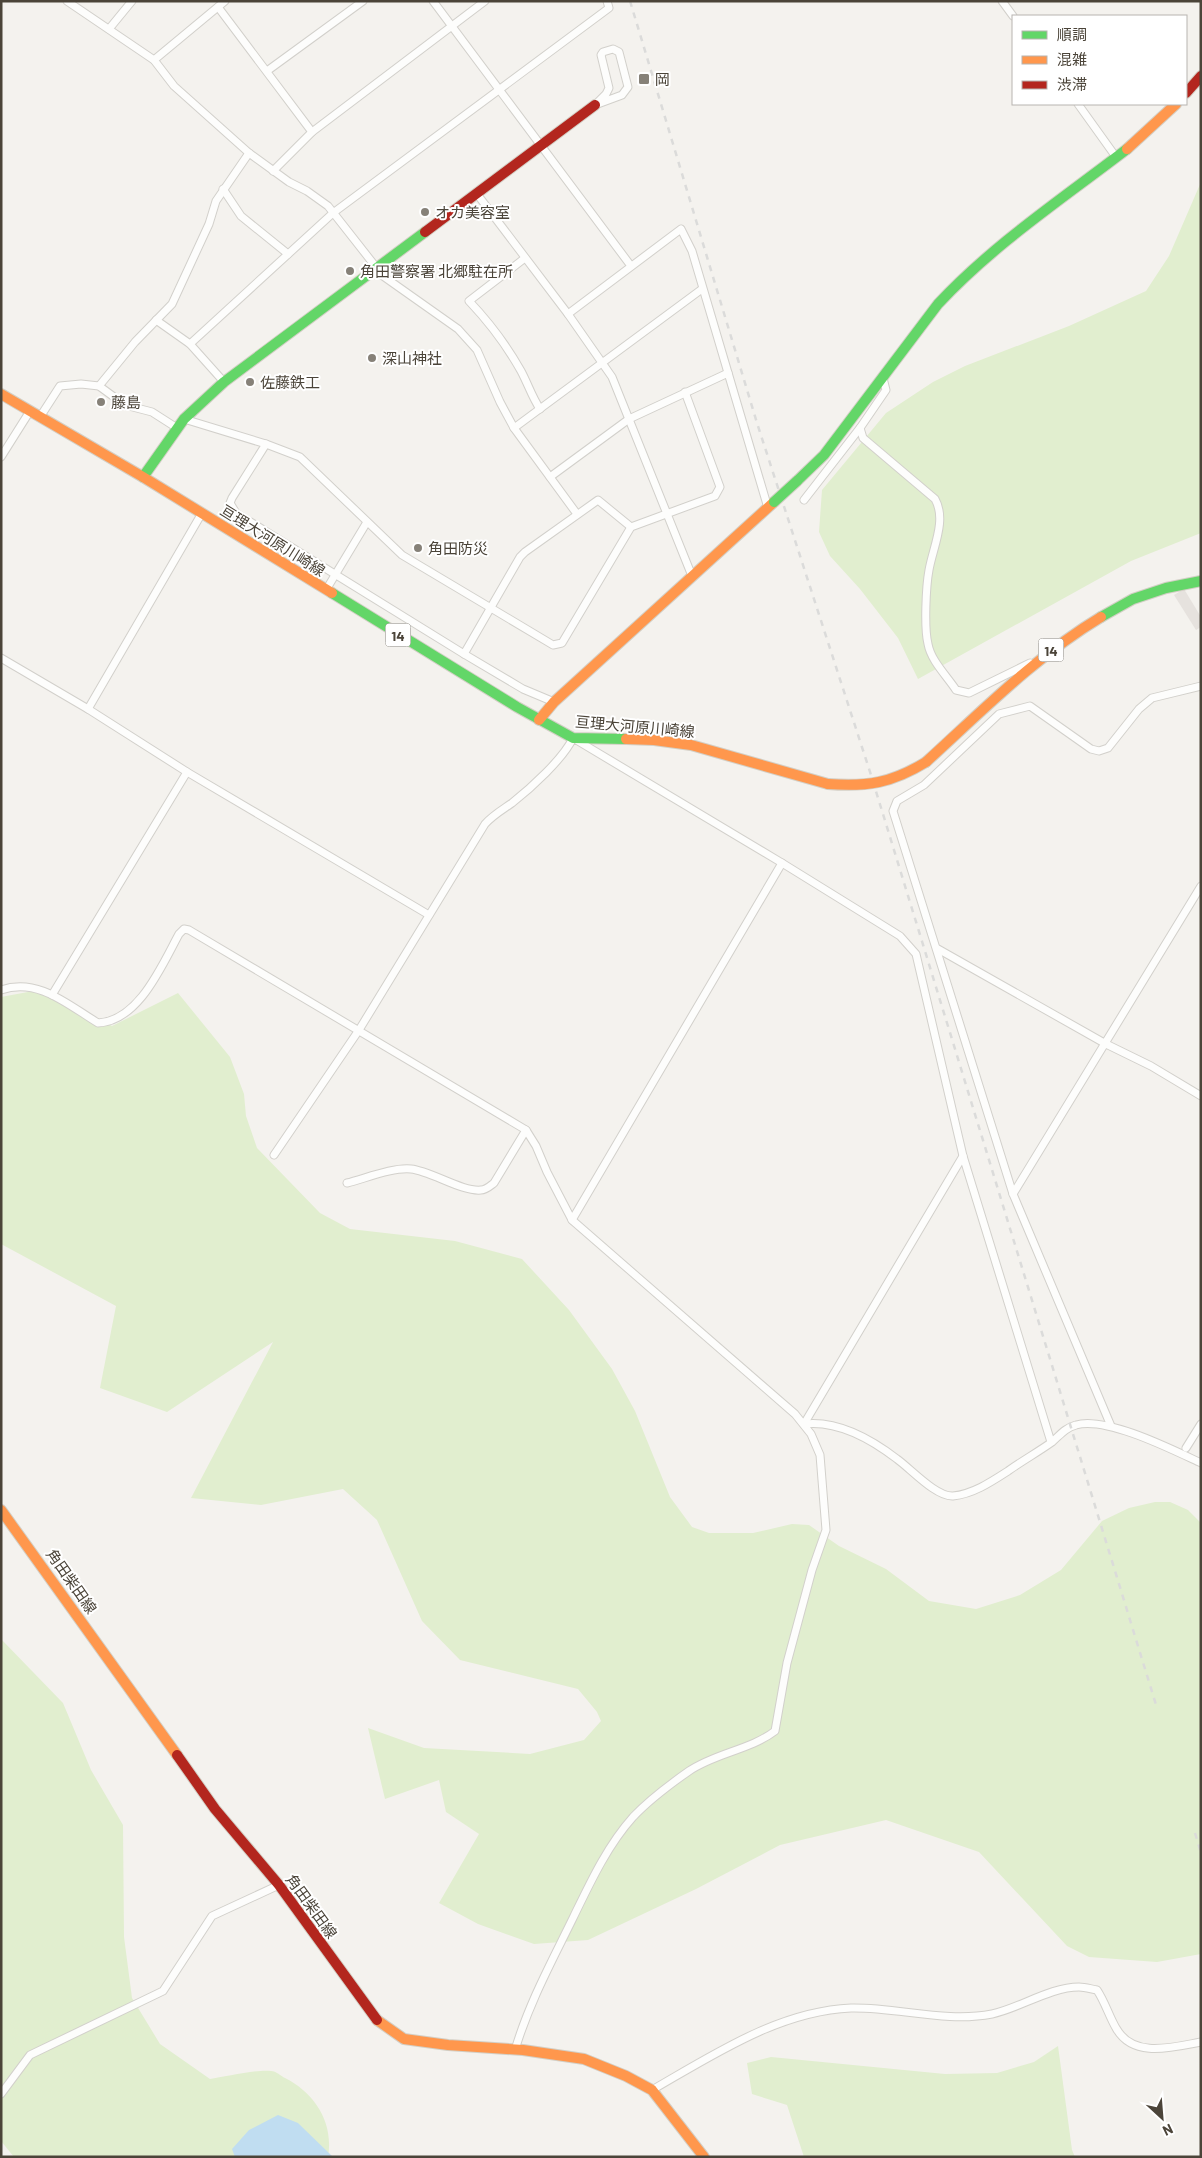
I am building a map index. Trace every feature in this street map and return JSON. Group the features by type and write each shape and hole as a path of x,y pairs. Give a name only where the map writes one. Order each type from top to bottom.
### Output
{"main road":[{"path":"1187,92 1201,76"},
{"path":"143,477 184,419 224,382 595,105"},
{"path":"545,712 797,482 824,455 938,304 974,266 1148,132 1175,105"},
{"name":"亘理大河原川崎線","path":"1,394 30,411 41,415 326,590 545,712 573,738 654,740 691,745 828,784 859,787 910,772 926,762 1044,655 1100,617 1133,599 1166,588 1201,580"},
{"name":"角田柴田線","path":"1,1510 215,1809 279,1885 375,2019 404,2039 584,2059 626,2076 652,2090 704,2157"}],"street":[{"path":"67,1 154,60 174,86 249,152 273,171 328,206 383,276 449,322 467,339 477,350 500,402 514,428 577,514"},
{"path":"109,29 132,1"},
{"path":"154,60 225,1"},
{"path":"267,72 363,1"},
{"path":"432,1 630,266"},
{"path":"273,171 312,132 485,1"},
{"path":"190,344 333,213 609,8 607,1"},
{"path":"1002,1 1012,15"},
{"path":"218,7 312,132"},
{"path":"616,50 619,52 628,87 622,95 595,105 606,94 608,88 601,56 603,52 616,50"},
{"path":"1079,105 1116,157"},
{"path":"98,386 172,304 209,224 216,201 249,152"},
{"path":"223,189 241,216 288,254"},
{"path":"477,194 568,314 603,362 617,386 692,576"},
{"path":"568,314 681,229 688,240 728,373 771,505"},
{"path":"526,258 469,301 484,316 521,371 530,395 540,409"},
{"path":"514,428 702,289"},
{"path":"156,320 190,344 224,382"},
{"path":"550,477 629,419 728,373"},
{"path":"804,500 860,428 886,390 883,378"},
{"path":"41,415 60,386 81,384 98,386 125,405 152,412 177,428"},
{"path":"184,419 266,444 300,457 402,555 553,645 562,642 632,527 714,496 720,487 685,392"},
{"path":"1,457 30,411"},
{"path":"860,428 863,438 935,499 940,507 941,518 928,572 928,644 935,659 956,690 969,693 1044,655"},
{"path":"266,444 232,498 232,508 236,513 334,576 523,689 545,712"},
{"path":"464,654 520,557 598,500 632,527"},
{"path":"88,709 202,513"},
{"path":"326,590 367,522"},
{"path":"1,658 88,709 187,772 429,915"},
{"path":"1111,1426 1013,1194 938,949 893,811 897,801 924,785 999,714 1030,706 1091,749 1099,750 1108,748 1139,709 1152,698 1201,686"},
{"path":"274,1155 359,1030 488,820 523,795 567,750 573,738 900,936 916,954 963,1156 1051,1442"},
{"path":"52,996 187,772"},
{"path":"572,1220 782,863"},
{"path":"1013,1194 1201,886"},
{"path":"1,990 15,986 38,988 98,1023 109,1022 128,1011 150,987 179,934 184,929 189,930 526,1130 536,1146 572,1220 804,1424 812,1434 820,1455 826,1530 812,1570 787,1663 775,1731 758,1741 692,1769 664,1789 632,1818 601,1863 547,1968 523,2024 515,2050"},
{"path":"938,949 1106,1044 1151,1066 1201,1096"},
{"path":"347,1183 398,1170 410,1169 464,1187 480,1190 487,1188 494,1183 526,1130"},
{"path":"804,1424 963,1156"},
{"path":"804,1424 816,1422 859,1435 877,1445 933,1488 947,1496 965,1494 986,1484 1051,1442 1063,1430 1078,1424 1111,1426 1126,1430 1201,1464"},
{"path":"1186,1448 1201,1424"},
{"path":"1,2094 30,2055 163,1991 212,1916 279,1885"},
{"path":"652,2090 735,2044 790,2020 850,2008 867,2008 949,2018 975,2016 992,2014 1066,1988 1080,1986 1097,1990 1106,2004 1116,2029 1125,2038 1137,2045 1149,2049 1201,2042"}],"shaded area":[{"path":"1184,589 1201,617 1201,627 1196,630 1174,595"}],"green space":[{"path":"1201,182 1201,533 1131,561 918,679 898,638 860,589 830,556 819,532 822,490 886,413 933,382 965,366 1069,326 1146,291 1169,256"},
{"path":"44,989 112,1026 178,993 230,1057 244,1094 246,1116 257,1148 320,1213 350,1229 455,1241 522,1259 569,1310 612,1369 635,1411 670,1497 692,1527 709,1533 753,1533 792,1524 809,1525 839,1546 886,1569 929,1601 976,1609 1020,1595 1061,1570 1102,1521 1129,1508 1155,1502 1170,1502 1188,1510 1201,1523 1201,1954 1157,1962 1089,1957 1067,1946 979,1852 886,1820 780,1845 696,1889 588,1940 534,1944 478,1924 439,1903 479,1834 446,1812 439,1780 385,1799 368,1728 424,1748 530,1754 584,1740 601,1721 597,1712 578,1689 460,1660 422,1621 377,1520 343,1489 261,1505 191,1498 273,1342 167,1412 100,1388 116,1306 1,1244 1,997"},
{"path":"1,1639 63,1703 91,1770 123,1825 124,1937 132,1998 160,2044 210,2079 250,2072 271,2071 296,2084 313,2101 325,2121 329,2144 328,2157 14,2157 1,2141"},
{"path":"1058,2046 1072,2150 1075,2157 804,2157 787,2105 752,2094 747,2063 771,2057 945,2074 997,2073 1034,2062"}],"water":[{"path":"278,2115 298,2123 333,2157 235,2157 232,2149 249,2130"}],"railway":[{"path":"630,1 757,423 871,775 1157,1708"},
{"path":"1195,1833 1201,1853"}],"traffic: fast":[{"path":"797,481 824,455 938,304 1005,242 1127,149"},
{"path":"143,477 184,419 224,382 425,232"},
{"path":"774,502 797,481"},
{"path":"1101,617 1133,599 1166,588 1201,581"},
{"path":"332,593 517,707 573,738 626,739"}],"traffic: slow":[{"path":"1127,149 1175,105"},
{"path":"1,394 143,477 332,593"},
{"path":"539,720 554,702 774,502"},
{"path":"926,762 1032,667 1077,632 1101,617"},
{"path":"626,739 654,740 691,745 828,784"},
{"path":"828,784 855,785 879,782 902,775 926,762"},
{"path":"1,1510 177,1755"},
{"path":"377,2020 404,2039 448,2045 523,2050 584,2059 626,2076 652,2090 704,2157"}],"traffic: jam":[{"path":"1187,92 1201,76"},
{"path":"425,232 595,105"},
{"path":"177,1755 215,1809 279,1885 377,2020"}],"place":[{"name":"岡","path":"644,79"},
{"name":"オカ美容室","path":"425,212"},
{"name":"角田警察署 北郷駐在所","path":"350,271"},
{"name":"深山神社","path":"372,358"},
{"name":"佐藤鉄工","path":"250,382"},
{"name":"藤島","path":"101,402"},
{"name":"角田防災","path":"418,548"}]}
